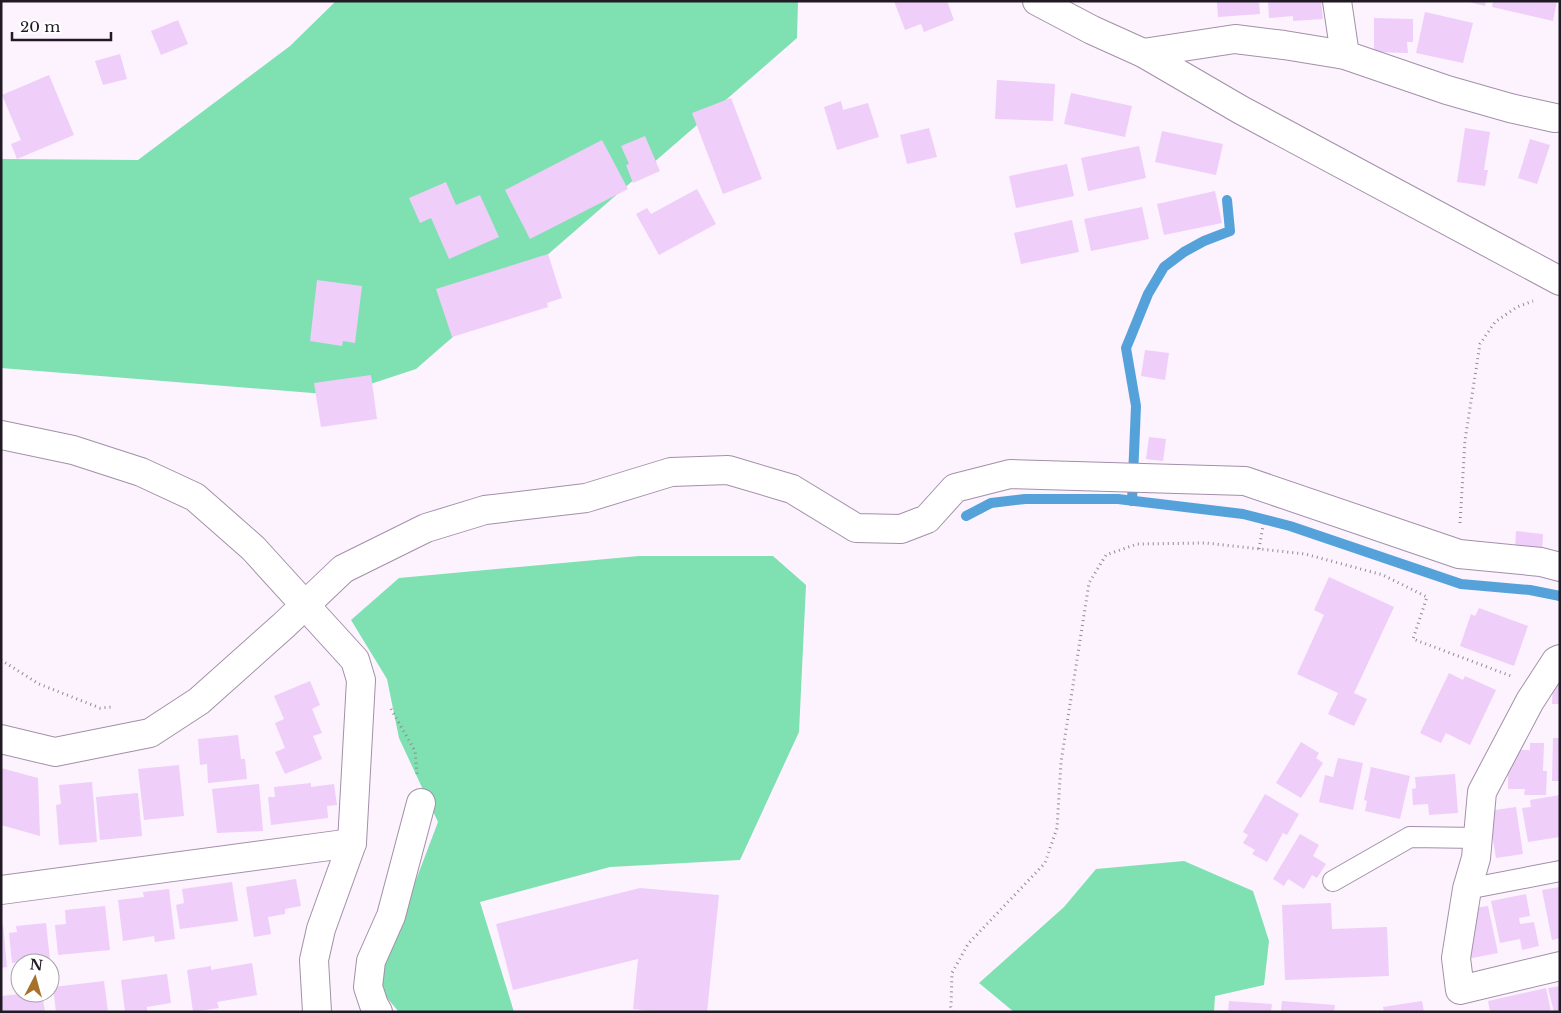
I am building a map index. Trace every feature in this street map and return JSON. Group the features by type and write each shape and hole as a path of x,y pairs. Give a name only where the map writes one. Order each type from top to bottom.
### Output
{"street":[{"path":"1037,1 1092,30 1143,53 1550,289"},
{"path":"1337,1 1345,55"},
{"path":"1143,53 1235,39 1345,55 1447,90 1510,108 1558,111"},
{"path":"1,434 73,450 141,472 195,497 252,548 355,660 361,680 352,843 321,929 314,960 317,1012"},
{"path":"1,739 55,752 150,733 199,701 284,626 343,569 426,528 485,510 586,498 671,472 728,470 792,489 856,528 900,529 927,519 955,488 1010,474 1245,481 1458,554 1541,562 1560,568"},
{"path":"1560,659 1556,661 1539,686 1482,792 1476,858 1467,889 1456,958 1460,990 1560,966"},
{"path":"378,1012 368,987 371,961 391,916 421,802"},
{"path":"1,890 352,843"}],"lane":[{"path":"1333,881 1410,837 1478,838"},
{"path":"1467,889 1560,871"}],"path":[{"path":"1458,554 1465,440 1480,344 1496,322 1517,307 1550,289"},
{"path":"953,1012 951,1007 952,973 968,944 1046,863 1057,828 1060,762 1089,583 1106,555 1136,544 1206,543 1305,554 1383,575 1427,597 1413,639 1539,686"},
{"path":"1,660 39,684 68,696 100,708 118,706"},
{"path":"389,705 415,751 421,802"}],"green space":[{"path":"336,1 798,1 797,38 416,369 337,395 1,368 1,159 138,160 290,46"},
{"path":"639,556 773,556 806,585 799,732 740,860 610,867 480,902 514,1012 399,1012 376,985 438,822 399,738 387,679 351,620 399,578"},
{"path":"1184,861 1253,891 1269,941 1264,985 1215,996 1214,1012 1014,1012 979,983 1064,907 1096,869"}],"building":[{"path":"894,1 947,1 954,20 924,32 921,24 905,30"},
{"path":"1217,1 1259,1 1260,14 1218,17"},
{"path":"1268,1 1321,1 1323,19 1293,21 1293,16 1269,18"},
{"path":"1465,1 1486,1 1485,6"},
{"path":"1493,1 1557,1 1553,21 1492,7"},
{"path":"1425,12 1473,23 1463,63 1416,53"},
{"path":"1374,18 1413,19 1413,42 1407,42 1408,53 1374,52"},
{"path":"178,20 188,44 161,55 151,31"},
{"path":"120,54 127,79 103,85 95,61"},
{"path":"49,75 74,135 17,159 11,144 21,140 2,95"},
{"path":"997,80 1055,84 1053,121 995,119"},
{"path":"1071,93 1132,106 1125,137 1064,124"},
{"path":"731,98 762,179 723,194 692,113"},
{"path":"841,101 843,110 868,103 879,137 837,150 824,107"},
{"path":"929,128 937,157 907,164 900,135"},
{"path":"1465,128 1490,132 1484,170 1488,170 1485,186 1457,182"},
{"path":"1162,131 1223,144 1216,175 1155,162"},
{"path":"645,136 660,171 633,183 626,165 629,164 621,146"},
{"path":"1530,139 1550,145 1537,184 1518,178"},
{"path":"602,140 628,189 530,239 505,190"},
{"path":"1139,146 1146,178 1088,191 1081,158"},
{"path":"1067,164 1074,196 1016,208 1009,176"},
{"path":"446,182 456,205 480,195 499,237 449,259 431,218 420,223 409,198"},
{"path":"697,189 716,224 659,255 636,214 647,208 651,214"},
{"path":"1215,191 1222,223 1164,235 1157,204"},
{"path":"1142,207 1149,239 1091,251 1084,219"},
{"path":"1072,220 1079,252 1021,264 1014,233"},
{"path":"548,254 562,298 547,303 548,307 452,337 436,289"},
{"path":"317,280 362,286 355,343 343,341 342,346 310,341"},
{"path":"1145,350 1169,353 1165,380 1141,376"},
{"path":"371,375 377,419 321,427 314,383"},
{"path":"1149,437 1166,439 1163,461 1146,459"},
{"path":"1516,531 1543,534 1542,552 1515,549"},
{"path":"1329,577 1394,607 1354,693 1367,699 1354,726 1328,714 1338,693 1297,674 1324,615 1314,610"},
{"path":"1479,608 1528,626 1514,666 1460,646 1471,614 1475,616"},
{"path":"1449,673 1463,680 1465,676 1496,690 1470,745 1446,733 1441,743 1420,733"},
{"path":"310,681 320,705 312,709 322,733 313,736 322,759 285,774 275,752 285,748 275,723 284,719 274,696"},
{"path":"1553,683 1560,684 1560,704 1552,704"},
{"path":"238,735 241,759 245,759 247,779 208,783 207,764 200,765 198,739"},
{"path":"1553,738 1560,738 1560,781 1552,781"},
{"path":"1301,742 1319,753 1316,758 1323,763 1301,798 1276,783"},
{"path":"1530,743 1544,743 1543,771 1547,771 1546,795 1524,795 1525,789 1508,789 1508,761 1514,761 1514,750 1530,750"},
{"path":"1338,758 1363,763 1353,810 1319,802 1325,775 1333,777"},
{"path":"179,765 184,816 144,820 138,769"},
{"path":"1371,767 1410,776 1400,819 1365,811 1367,801 1364,800"},
{"path":"1,768 38,778 40,836 1,825"},
{"path":"1455,774 1458,813 1429,815 1428,804 1413,805 1412,789 1416,788 1415,777"},
{"path":"92,782 97,842 59,845 56,805 61,804 59,785"},
{"path":"311,783 311,787 334,784 337,805 327,806 328,818 271,825 268,797 275,797 274,787"},
{"path":"259,784 263,831 217,833 212,789"},
{"path":"138,793 142,836 100,840 96,797"},
{"path":"1265,794 1299,814 1287,835 1283,833 1267,862 1252,854 1255,850 1243,843 1248,835 1243,832"},
{"path":"1560,795 1560,837 1528,842 1522,808 1531,807 1530,800"},
{"path":"1516,807 1523,854 1496,858 1488,811"},
{"path":"1300,834 1319,845 1313,856 1326,864 1317,878 1312,875 1304,889 1288,879 1284,886 1273,879"},
{"path":"296,879 301,906 285,909 285,914 268,917 271,934 254,937 246,887"},
{"path":"232,882 238,921 180,929 176,905 184,903 182,889"},
{"path":"1560,887 1560,938 1552,940 1542,890"},
{"path":"640,888 719,895 707,1012 661,1012 633,1009 638,959 513,990 496,924"},
{"path":"169,889 175,939 155,942 154,936 123,941 118,900 144,897 143,892"},
{"path":"1526,894 1530,916 1519,918 1520,924 1534,922 1539,946 1522,950 1520,939 1500,943 1491,901"},
{"path":"1331,903 1332,929 1387,927 1389,976 1285,980 1282,905"},
{"path":"105,906 110,950 60,955 58,953 55,925 66,924 65,910"},
{"path":"1488,906 1498,953 1467,959 1467,921 1477,919 1475,908"},
{"path":"46,923 49,953 11,953 9,933 17,932 16,926"},
{"path":"1,925 3,925 7,967 1,968"},
{"path":"252,963 257,995 217,1002 219,1008 193,1012 187,970 211,966 211,970"},
{"path":"167,974 171,1003 147,1007 147,1012 125,1012 121,980"},
{"path":"104,981 108,1012 56,1012 55,1003 60,1003 60,986"},
{"path":"1560,986 1560,1012 1554,1012 1548,988"},
{"path":"1546,988 1551,1012 1490,1012 1488,1001"},
{"path":"10,995 10,1003 44,1003 45,1012 1,1012 1,996"},
{"path":"1229,1001 1272,1004 1271,1012 1228,1012"},
{"path":"1282,1001 1335,1005 1334,1012 1281,1012"},
{"path":"1422,1001 1424,1012 1384,1012 1383,1007"}],"waterway":[{"path":"1132,501 1136,406 1126,348 1148,294 1164,267 1184,252 1204,241 1230,231 1227,200"},
{"path":"966,516 991,503 1025,499 1118,499 1243,514 1290,526 1461,584 1530,590 1560,596"}]}
